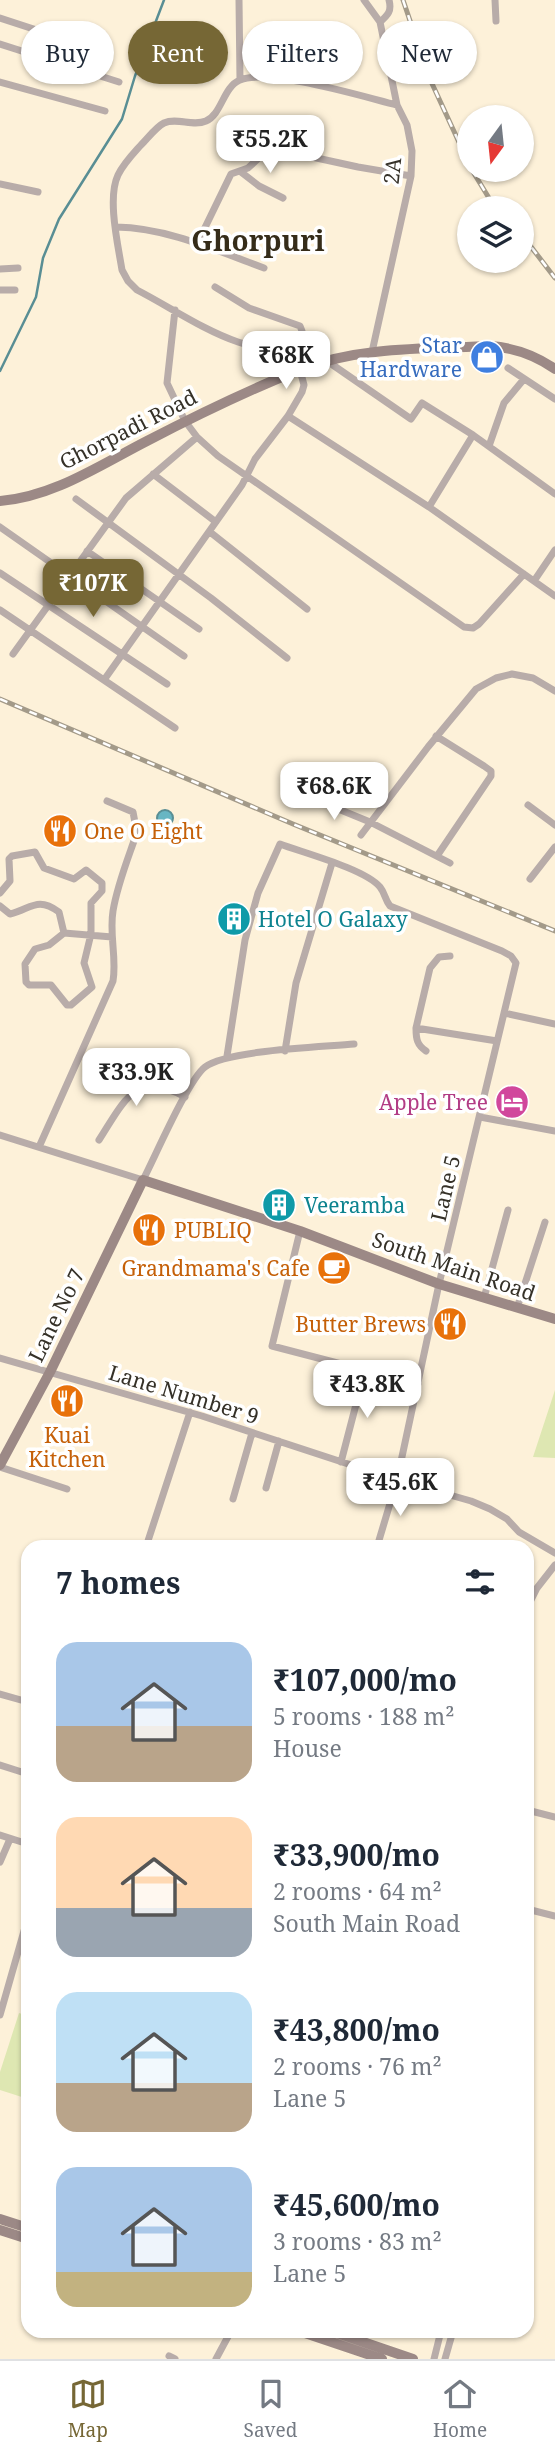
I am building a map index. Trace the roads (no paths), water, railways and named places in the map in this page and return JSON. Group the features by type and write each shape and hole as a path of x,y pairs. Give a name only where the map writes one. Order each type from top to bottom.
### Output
{"main road":[{"name":"Ghorpadi Road","path":"0,501 36,496 186,421 324,362 372,352 491,346 528,354 555,369"},
{"name":"South Main Road","path":"143,1180 300,1231 439,1284 555,1320"},
{"name":"Lane No 7","path":"0,1466 50,1372 143,1180"},
{"path":"0,2219 21,2226"},
{"path":"0,2230 21,2237"},
{"path":"320,2338 382,2359"},
{"path":"352,2338 413,2359"}],"street":[{"path":"239,0 240,80"},
{"name":"2A","path":"364,0 379,21"},
{"path":"381,21 390,13 389,0"},
{"path":"495,0 496,21"},
{"path":"0,18 21,25"},
{"path":"0,44 119,82"},
{"path":"397,105 293,81 264,78 240,80 231,87 211,118 203,123 166,122 127,161 117,177 114,192 122,270 137,290 219,335 242,343 300,352 324,362 411,419 422,402 555,494"},
{"path":"0,82 105,111"},
{"name":"2A","path":"372,352 411,176 412,151 407,125 397,105 393,84"},
{"path":"197,244 231,174 241,172 261,156 272,152 289,152 411,176"},
{"path":"241,172 259,186 283,198"},
{"path":"0,184 38,192"},
{"path":"116,226 164,231 264,268"},
{"path":"0,270 18,268"},
{"path":"215,288 249,308 300,326 300,352"},
{"path":"0,290 15,290"},
{"path":"175,310 167,383 197,437 218,456 464,627 473,628 479,624 524,574"},
{"path":"508,368 555,399"},
{"path":"104,680 247,477 255,459 288,416 304,385 300,370"},
{"path":"489,446 504,403 524,379"},
{"path":"288,416 429,507 555,596"},
{"path":"429,507 473,435"},
{"path":"13,654 126,498 197,437"},
{"path":"153,474 216,522"},
{"path":"76,499 211,598 287,658"},
{"path":"0,527 184,656"},
{"path":"209,531 307,609"},
{"path":"534,581 555,550"},
{"path":"87,551 200,629"},
{"path":"0,573 167,684"},
{"path":"0,610 175,728"},
{"path":"361,835 436,736 476,689 496,678 512,674 525,675 555,691"},
{"path":"436,736 491,771 491,776 437,856"},
{"path":"309,797 370,822 450,863"},
{"path":"39,1147 113,981 113,911 136,828 133,812 107,801"},
{"path":"528,805 555,825"},
{"path":"227,1056 245,940 258,893 280,844 332,863 296,983 285,1051"},
{"path":"530,879 555,847"},
{"path":"0,893 10,881 9,859 30,851 38,856 44,868 71,878 86,870 103,887 91,903 91,934 84,963 92,988 71,1005 67,1005 51,985 29,985 25,964 34,949 49,945 64,933 91,934 112,937"},
{"name":"Lane 5","path":"332,863 369,878 380,887 390,906 398,911 511,956 516,963 439,1284 397,1480 379,1540"},
{"path":"0,906 10,914 34,903 47,905 59,912 64,933"},
{"path":"426,1051 416,1039 416,1028 430,968 439,957 450,956"},
{"path":"504,1013 555,1024"},
{"path":"416,1028 498,1041"},
{"path":"0,1135 143,1180 202,1069 227,1056 354,1044"},
{"path":"99,1140 125,1099 134,1090 148,1086 164,1087 185,1097"},
{"path":"480,1117 555,1131"},
{"path":"484,1298 508,1210"},
{"path":"517,1308 545,1222"},
{"path":"300,1231 272,1346 418,1384"},
{"name":"Lane Number 9","path":"0,1358 190,1412 397,1480 471,1501 490,1508 533,1540"},
{"path":"341,1462 365,1370"},
{"path":"148,1540 190,1412"},
{"path":"233,1499 252,1433"},
{"path":"267,1488 279,1441"},
{"path":"0,1466 67,1489"},
{"name":"Lane Number 9","path":"534,1541 555,1553"},
{"path":"534,1594 555,1565"},
{"path":"0,1694 21,1700"},
{"path":"0,1765 21,1772"},
{"path":"534,1812 555,1816"},
{"path":"0,1835 21,1842"},
{"path":"0,1862 10,1839"},
{"path":"534,1911 555,1916"},
{"path":"0,2015 21,1942"},
{"path":"216,2359 227,2338"},
{"path":"434,2359 439,2338"},
{"path":"445,2359 451,2338"}],"water":[{"path":"165,810 173,818 165,826 157,818"}],"waterway":[{"path":"0,371 36,297 43,258 59,219 122,119 164,0"}],"railway":[{"path":"403,0 429,77 457,138"},
{"path":"479,182 488,196"},
{"path":"534,251 555,278"},
{"path":"0,699 293,824 555,931"}],"place":[{"name":"Star Hardware","path":"487,357"},
{"name":"One O Eight","path":"60,831"},
{"name":"Hotel O Galaxy","path":"234,919"},
{"name":"Apple Tree","path":"512,1102"},
{"name":"Veeramba","path":"279,1205"},
{"name":"PUBLIQ","path":"149,1230"},
{"name":"Grandmama's Cafe","path":"334,1268"},
{"name":"Butter Brews","path":"450,1324"},
{"name":"Kuai Kitchen","path":"67,1401"}],"district":[{"name":"Ghorpuri","path":"258,240"}]}
